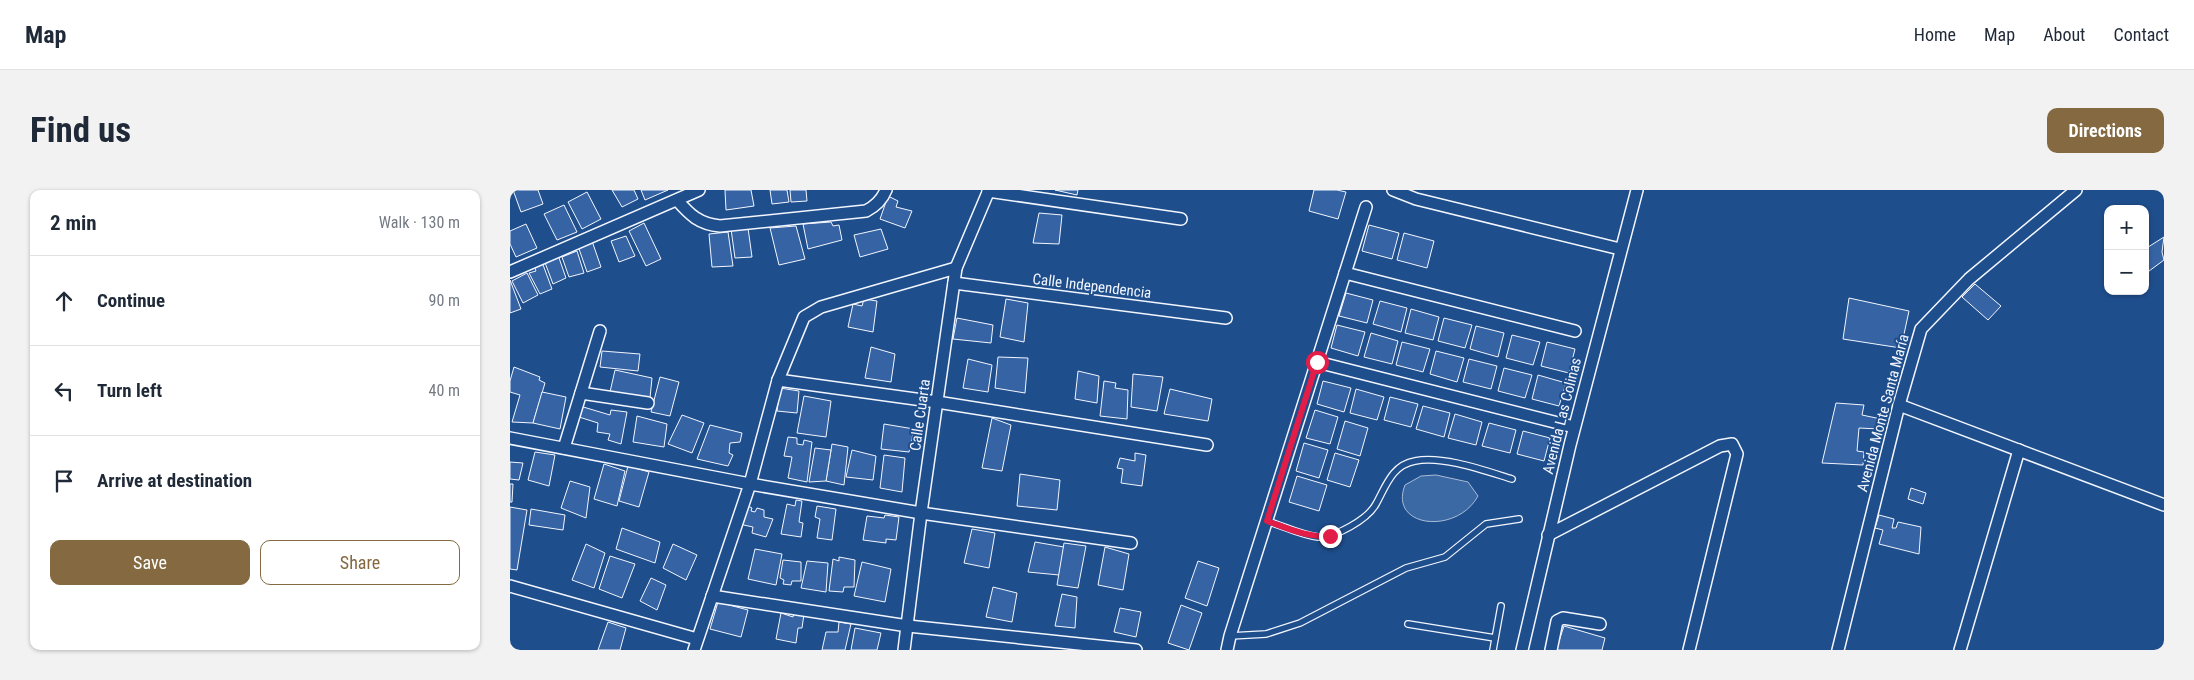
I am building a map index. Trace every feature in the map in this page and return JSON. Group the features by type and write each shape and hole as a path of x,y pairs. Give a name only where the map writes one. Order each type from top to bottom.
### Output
{"street":[{"path":"510,272 699,190"},
{"path":"676,200 694,219 706,225 720,226 866,211 874,207 883,198 886,190"},
{"name":"Avenida Las Colinas","path":"1522,650 1574,427 1637,190"},
{"name":"Avenida Monte Santa María","path":"1838,650 1899,405 1921,329 1969,279 2076,190"},
{"path":"988,191 1181,219"},
{"name":"Calle Cuarta","path":"904,650 921,513 956,268 988,191"},
{"path":"1396,191 1416,199 1620,249"},
{"path":"1228,650 1230,636 1366,207"},
{"path":"510,586 695,645 750,484 778,380 804,317 821,306 956,268"},
{"path":"1345,273 1575,330"},
{"name":"Calle Independencia","path":"954,283 1226,318"},
{"path":"564,448 600,331"},
{"path":"1317,362 1574,427"},
{"path":"778,380 937,402 1207,444"},
{"path":"581,393 648,404"},
{"path":"1899,405 2164,505"},
{"path":"510,438 750,484 921,513 1131,543"},
{"path":"1548,536 1720,446 1732,444 1737,454 1689,650"},
{"path":"1960,650 2019,450"},
{"path":"712,596 908,626 1072,647 1136,650"},
{"path":"1551,650 1557,621 1563,618 1600,624"}],"lane":[{"path":"1267,521 1318,537 1343,531 1375,506 1393,473 1404,465 1416,460 1466,465 1512,479"},
{"path":"1230,636 1266,634 1300,623 1406,568 1445,557 1486,524 1519,519"},
{"path":"1492,650 1501,606"},
{"path":"1408,624 1495,638"}],"water":[{"path":"1436,475 1468,482 1478,496 1468,508 1455,517 1441,521 1427,521 1415,518 1406,510 1402,499 1405,485 1421,476"}],"building":[{"path":"513,190 538,190 543,204 521,212"},
{"path":"612,190 634,190 638,199 622,207"},
{"path":"641,190 668,190 645,200"},
{"path":"725,190 751,190 754,206 726,210"},
{"path":"770,190 787,190 789,202 772,204"},
{"path":"790,190 806,190 807,201 791,202"},
{"path":"1055,190 1078,190 1077,195"},
{"path":"1314,190 1346,192 1338,219 1309,211"},
{"path":"587,192 601,219 582,229 568,202"},
{"path":"888,196 898,201 896,207 912,211 905,228 880,219"},
{"path":"564,205 577,232 557,240 544,214"},
{"path":"1039,213 1062,215 1059,244 1033,243"},
{"path":"831,222 833,226 839,225 842,240 808,249 803,224"},
{"path":"644,223 661,259 646,266 629,231"},
{"path":"526,224 537,248 516,257 510,244 510,231"},
{"path":"1369,225 1399,233 1392,259 1362,251"},
{"path":"796,226 805,259 779,265 770,228"},
{"path":"748,228 752,257 735,258 731,229"},
{"path":"881,229 888,249 860,257 854,235"},
{"path":"728,232 733,266 712,267 709,234"},
{"path":"1404,233 1434,241 1427,268 1397,260"},
{"path":"626,236 635,256 619,262 611,241"},
{"path":"2164,237 2162,252 2164,260 2149,271 2149,250 2149,246"},
{"path":"592,241 601,267 587,272 578,246"},
{"path":"577,251 584,273 569,277 562,257"},
{"path":"558,255 566,278 553,284 544,260"},
{"path":"542,262 552,289 540,294 529,273 536,271 533,264"},
{"path":"527,273 538,295 523,303 512,281"},
{"path":"510,280 521,309 510,313"},
{"path":"1975,284 2001,306 1988,320 1962,297"},
{"path":"1346,293 1373,300 1367,323 1339,316"},
{"path":"1849,298 1909,311 1901,348 1843,339"},
{"path":"864,299 877,301 873,332 848,327 853,304 862,306"},
{"path":"1006,299 1028,303 1024,342 1000,337"},
{"path":"1380,301 1407,308 1401,332 1373,324"},
{"path":"1411,309 1439,317 1433,340 1405,333"},
{"path":"957,318 993,325 991,343 953,339"},
{"path":"1444,318 1472,325 1465,348 1438,341"},
{"path":"1337,325 1365,332 1358,356 1331,348"},
{"path":"1476,326 1504,333 1498,357 1470,349"},
{"path":"1371,333 1398,341 1392,364 1364,357"},
{"path":"1512,335 1540,342 1533,365 1506,358"},
{"path":"1402,342 1430,349 1423,372 1396,365"},
{"path":"1547,342 1575,349 1569,373 1541,366"},
{"path":"871,347 895,354 891,382 865,378"},
{"path":"602,351 640,354 638,371 600,367"},
{"path":"1436,351 1464,358 1457,382 1430,374"},
{"path":"998,357 1028,358 1025,393 995,388"},
{"path":"968,359 992,365 988,392 963,388"},
{"path":"1469,359 1497,366 1491,389 1463,382"},
{"path":"514,367 540,377 539,380 545,383 533,423 512,422 520,395 510,392 510,381"},
{"path":"1504,368 1532,375 1525,398 1498,391"},
{"path":"615,370 652,378 650,398 610,392"},
{"path":"1078,371 1099,376 1097,403 1075,399"},
{"path":"1133,374 1163,377 1157,411 1131,407"},
{"path":"1538,375 1566,383 1559,406 1532,399"},
{"path":"660,377 679,382 670,416 651,412"},
{"path":"1104,381 1116,383 1115,388 1128,390 1127,419 1100,416"},
{"path":"1323,381 1351,388 1344,412 1317,404"},
{"path":"780,388 799,391 797,413 777,411"},
{"path":"1170,389 1212,399 1208,421 1164,414"},
{"path":"1356,389 1384,397 1377,420 1350,413"},
{"path":"542,392 566,397 560,429 533,423"},
{"path":"804,396 831,401 826,437 797,433"},
{"path":"1390,397 1418,404 1411,427 1384,420"},
{"path":"1836,403 1864,405 1862,415 1881,419 1879,429 1859,428 1857,451 1864,452 1863,465 1822,463"},
{"path":"580,406 610,415 611,410 627,412 621,444 608,440 610,434 597,432 598,423 579,417"},
{"path":"1423,406 1450,413 1444,437 1416,429"},
{"path":"1315,410 1338,417 1330,444 1306,438"},
{"path":"1455,414 1482,422 1476,445 1448,438"},
{"path":"682,415 704,423 692,453 668,444"},
{"path":"637,416 667,424 664,447 633,442"},
{"path":"992,418 1011,425 1002,471 982,468"},
{"path":"1345,421 1368,428 1360,456 1337,449"},
{"path":"1489,423 1516,430 1510,453 1482,446"},
{"path":"884,424 914,429 909,452 881,449"},
{"path":"710,425 742,433 740,442 730,443 729,453 733,455 728,466 697,459"},
{"path":"1523,431 1550,438 1544,461 1517,454"},
{"path":"788,437 797,438 797,444 803,445 804,440 812,442 807,482 788,478 792,457 784,456"},
{"path":"1304,443 1328,450 1319,478 1296,471"},
{"path":"832,444 848,447 844,485 826,481"},
{"path":"815,448 831,450 826,481 809,482"},
{"path":"852,450 876,456 873,480 846,477"},
{"path":"535,452 555,455 549,486 528,480"},
{"path":"1135,453 1146,455 1142,486 1121,483 1123,469 1117,468 1120,458 1135,461"},
{"path":"1335,453 1359,460 1350,487 1327,480"},
{"path":"884,455 905,458 902,492 880,488"},
{"path":"510,462 523,463 519,480 510,479"},
{"path":"604,464 625,471 617,506 594,499"},
{"path":"628,466 649,472 639,507 619,501"},
{"path":"1020,474 1060,480 1057,510 1017,506"},
{"path":"1297,476 1327,485 1319,511 1289,502"},
{"path":"570,481 590,487 586,518 561,508"},
{"path":"510,484 513,484 512,502 510,502"},
{"path":"1911,488 1926,493 1923,504 1908,499"},
{"path":"796,500 802,501 799,522 803,523 801,537 781,534 787,504 795,506"},
{"path":"746,505 752,508 751,511 755,512 757,508 764,510 764,517 773,519 766,537 752,533 753,527 739,524"},
{"path":"817,506 836,509 832,540 817,538 820,519 815,517"},
{"path":"510,507 527,510 517,570 510,569"},
{"path":"531,509 565,515 563,530 529,525"},
{"path":"885,515 899,517 896,540 886,539 886,543 863,540 867,516 884,518"},
{"path":"1879,515 1894,519 1892,528 1896,528 1898,522 1921,527 1919,554 1879,544 1883,530 1875,528"},
{"path":"622,528 660,542 655,563 616,549"},
{"path":"972,529 995,533 989,568 964,563"},
{"path":"1035,542 1064,547 1059,575 1028,572"},
{"path":"1064,543 1086,546 1078,588 1057,585"},
{"path":"586,544 605,553 594,588 572,580"},
{"path":"673,544 697,555 686,580 663,568"},
{"path":"1105,547 1129,554 1123,590 1098,585"},
{"path":"755,549 782,554 776,585 748,579"},
{"path":"610,556 635,564 622,598 599,589"},
{"path":"839,557 855,560 854,587 844,587 843,592 829,591 833,559 839,561"},
{"path":"783,560 801,562 801,581 792,581 791,585 783,584 784,580 780,578"},
{"path":"807,561 828,563 826,592 801,588"},
{"path":"1198,561 1219,568 1207,606 1185,598"},
{"path":"862,562 891,569 885,602 854,596"},
{"path":"651,578 666,585 657,610 640,601"},
{"path":"993,587 1017,593 1012,622 986,617"},
{"path":"1062,594 1077,597 1075,628 1055,626"},
{"path":"718,602 748,610 741,637 710,629"},
{"path":"1181,605 1202,613 1189,650 1168,643"},
{"path":"1120,608 1141,612 1136,637 1114,632"},
{"path":"781,613 793,617 794,613 804,614 802,628 798,628 796,643 776,639"},
{"path":"608,622 626,628 620,650 598,650"},
{"path":"839,622 851,624 845,650 822,650 826,632 838,632"},
{"path":"1564,626 1605,638 1602,650 1556,650"},
{"path":"855,628 881,633 877,650 851,650"}],"route":[{"path":"1317,362 1267,521 1304,534 1318,537 1330,536"}]}
